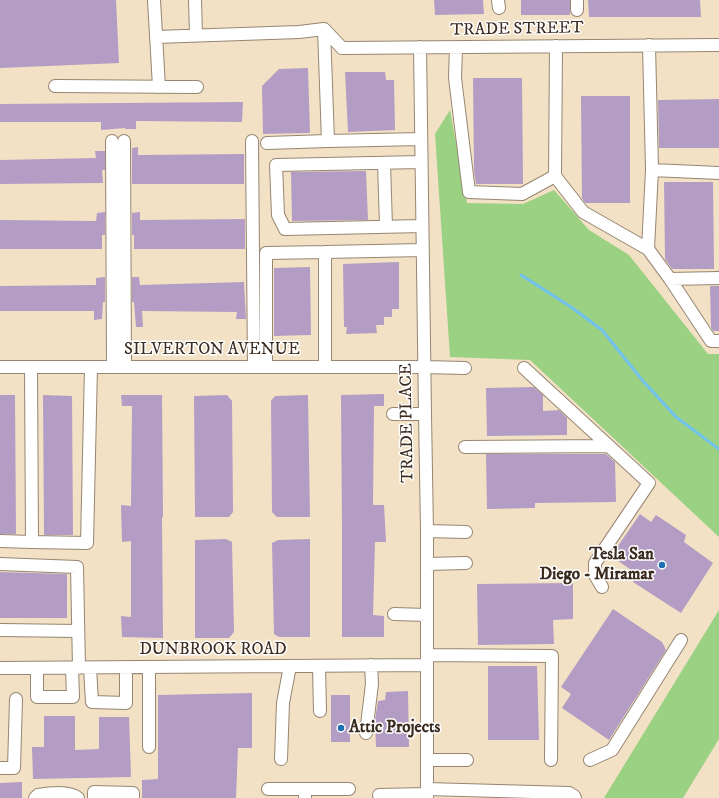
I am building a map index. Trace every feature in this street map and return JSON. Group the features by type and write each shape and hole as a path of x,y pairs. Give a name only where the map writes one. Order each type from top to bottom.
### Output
{"street":[{"path":"154,0 159,87"},
{"path":"196,0 196,35"},
{"path":"156,37 299,32 324,28 328,141"},
{"name":"TRADE STREET","path":"324,28 342,48 719,45"},
{"path":"648,249 652,170 649,45"},
{"path":"556,46 555,176 583,212 648,249 670,279 711,341 719,341"},
{"name":"TRADE PLACE","path":"420,47 427,531 427,794"},
{"path":"456,47 455,78 469,192 522,194 555,176"},
{"path":"55,86 197,87"},
{"path":"267,143 421,139"},
{"path":"118,141 119,367"},
{"path":"252,141 260,367"},
{"path":"384,162 386,227"},
{"path":"421,162 276,165 278,215 285,229 422,226"},
{"path":"652,170 719,173"},
{"path":"260,367 266,253 423,250"},
{"path":"325,367 326,252"},
{"path":"670,279 719,278"},
{"name":"SILVERTON AVENUE","path":"0,367 465,368"},
{"path":"31,367 32,542"},
{"path":"0,541 87,543 91,367"},
{"path":"524,368 649,483 595,563 595,575 602,587"},
{"path":"393,414 425,414"},
{"path":"465,446 609,446"},
{"path":"427,531 466,532"},
{"path":"427,564 466,563"},
{"path":"0,564 77,567 80,668 92,702 126,703 126,667"},
{"path":"394,614 427,615"},
{"path":"0,630 78,631"},
{"path":"590,760 612,750 681,640"},
{"name":"DUNBROOK ROAD","path":"0,668 371,665 427,660 552,656 551,760"},
{"path":"366,733 372,684 371,665"},
{"path":"281,759 283,703 290,666"},
{"path":"318,666 320,711"},
{"path":"149,667 150,747"},
{"path":"37,668 38,697 73,697 80,668"},
{"path":"0,768 14,768 16,699"},
{"path":"427,760 467,760"},
{"path":"268,789 304,794 349,789"},
{"path":"94,798 94,792 133,793 133,798"},
{"path":"35,798 38,795 54,793 75,795 78,798"},
{"path":"379,795 569,793 575,798"}],"green space":[{"path":"450,110 467,203 523,204 554,190 589,230 629,255 708,354 719,354 719,537 530,360 450,357 435,134"},
{"path":"719,610 719,739 683,798 604,798"}],"building":[{"path":"0,0 116,0 119,63 0,68"},
{"path":"434,0 483,0 484,14 435,15"},
{"path":"521,0 570,0 570,15 521,15"},
{"path":"588,0 700,0 701,17 589,17"},
{"path":"308,68 310,133 263,134 262,86 279,69"},
{"path":"345,72 385,72 386,80 394,80 395,130 348,132"},
{"path":"473,78 522,78 523,184 476,184 474,171"},
{"path":"581,96 630,96 630,203 585,203 582,198"},
{"path":"719,99 719,148 659,148 658,100"},
{"path":"243,102 242,122 136,121 136,129 125,128 101,130 101,122 0,122 0,104"},
{"path":"138,147 138,155 244,154 244,184 132,184 132,148"},
{"path":"95,151 105,151 105,170 102,170 103,183 0,184 0,160 96,158"},
{"path":"366,171 368,220 292,221 291,172"},
{"path":"664,182 713,182 714,269 672,269 665,259"},
{"path":"105,212 105,235 102,235 102,249 0,249 0,220 96,221 97,213"},
{"path":"140,212 140,220 245,219 245,249 134,249 134,235 132,235 132,213"},
{"path":"399,262 399,309 392,309 392,317 384,317 384,325 376,325 377,333 346,334 347,327 344,327 343,264"},
{"path":"310,267 311,335 274,336 274,268"},
{"path":"105,277 105,302 103,302 102,319 94,320 94,311 0,311 0,286 96,285 96,278"},
{"path":"132,277 139,277 140,285 244,282 246,319 236,319 237,312 142,311 143,327 136,327 134,302 132,302"},
{"path":"710,286 719,286 719,331 713,331 711,327"},
{"path":"534,387 543,395 543,411 559,410 567,418 567,435 487,436 486,388"},
{"path":"384,394 384,406 374,406 373,505 384,505 386,542 375,542 373,615 384,616 384,637 342,637 341,395"},
{"path":"0,395 15,395 16,534 0,534"},
{"path":"43,395 72,396 73,535 44,535"},
{"path":"121,395 162,395 163,638 122,637 121,616 131,617 131,541 122,542 121,505 131,506 132,406 122,406"},
{"path":"227,395 232,401 233,512 229,517 195,517 194,396"},
{"path":"308,395 310,517 277,517 272,512 271,401 275,396"},
{"path":"486,454 606,454 615,462 616,502 535,503 535,508 487,509"},
{"path":"640,514 651,522 656,515 686,535 684,542 713,563 681,613 633,582 637,574 611,556"},
{"path":"226,539 232,542 234,632 229,638 195,638 195,540"},
{"path":"310,539 310,637 279,637 274,634 272,543 278,540"},
{"path":"0,572 67,574 67,618 0,618"},
{"path":"573,583 573,619 553,620 554,644 478,645 477,584"},
{"path":"613,609 662,642 666,650 609,740 562,708 571,694 561,687"},
{"path":"488,666 537,666 539,740 488,740"},
{"path":"408,691 409,747 376,747 375,720 378,701 385,700 386,692"},
{"path":"252,693 252,748 238,748 236,798 142,798 142,780 158,779 158,695"},
{"path":"331,695 350,695 350,742 331,742"},
{"path":"44,716 75,716 75,750 99,749 99,717 129,717 131,777 33,779 32,747 44,747"},
{"path":"22,782 22,798 0,798 0,783"}],"waterway":[{"path":"521,275 571,307 602,330 643,381 676,417 719,449"}],"place":[{"name":"Tesla San Diego - Miramar","path":"662,565"},
{"name":"Attic Projects","path":"341,728"}]}
